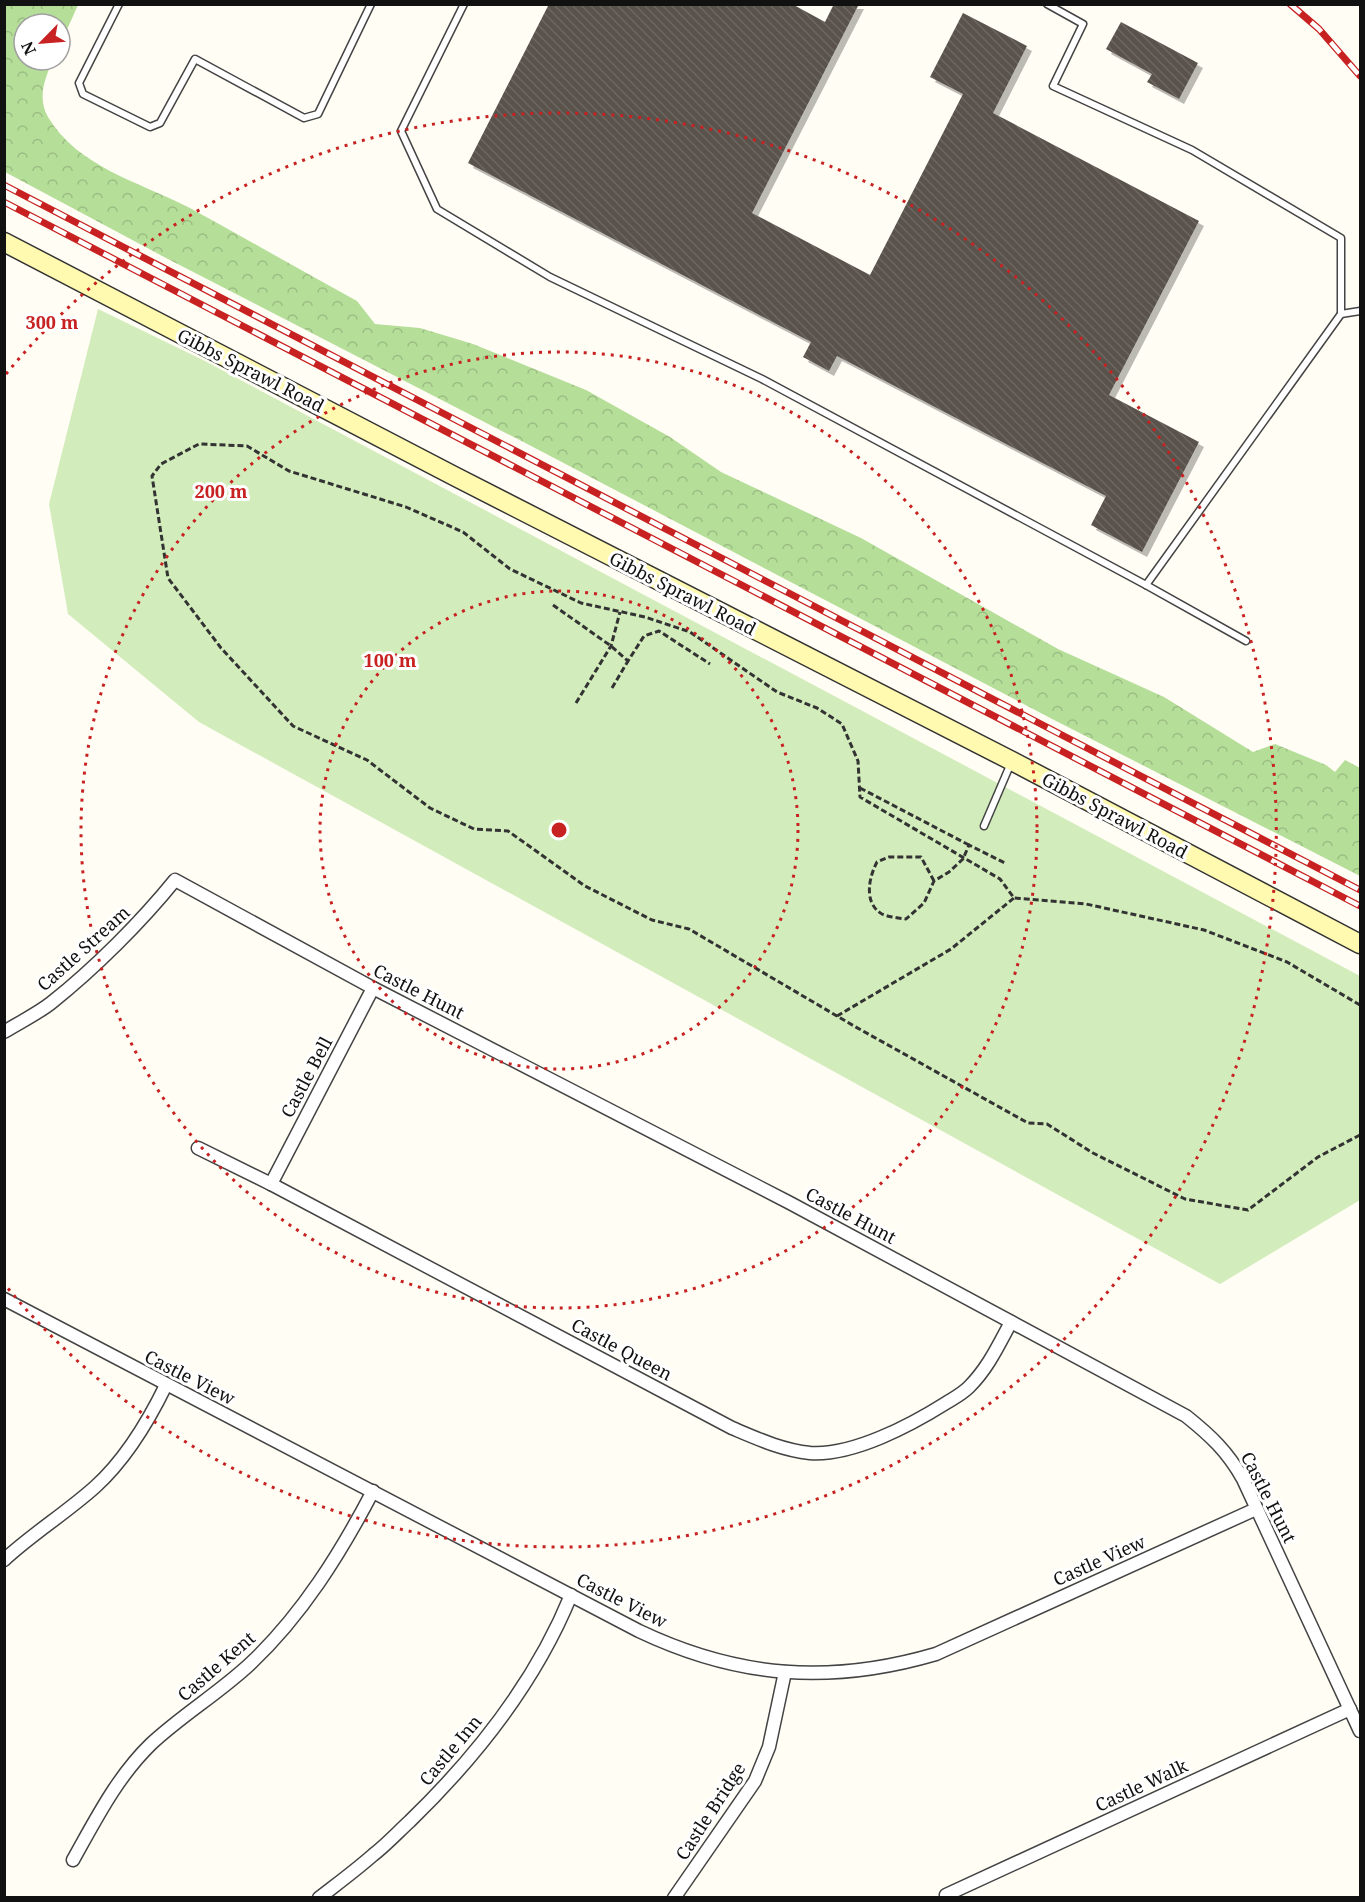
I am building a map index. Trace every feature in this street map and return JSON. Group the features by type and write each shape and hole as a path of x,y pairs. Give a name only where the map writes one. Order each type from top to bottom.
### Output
{"main road":[{"name":"Gibbs Sprawl Road","path":"4,242 467,483 1012,761 1360,944"}],"street":[{"name":"Castle Hunt","path":"175,880 373,987 790,1203 1186,1416 1212,1437 1231,1458 1360,1731"},
{"name":"Castle Stream","path":"4,1032 50,1004 77,980 150,911 175,880"},
{"name":"Castle Bell","path":"271,1184 373,987"},
{"name":"Castle Queen","path":"198,1148 271,1184 732,1428 780,1448 813,1453 843,1449 919,1421 967,1389 987,1366 1011,1322"},
{"name":"Castle View","path":"4,1299 662,1641 701,1656 742,1666 785,1672 865,1671 936,1654 1256,1509"},
{"path":"4,1560 95,1487 118,1463 153,1412 166,1384"},
{"name":"Castle Kent","path":"73,1860 112,1790 151,1744 250,1664 290,1621 328,1569 374,1491"},
{"name":"Castle Inn","path":"319,1898 374,1855 441,1791 462,1767 519,1692 558,1627 571,1595"},
{"name":"Castle Bridge","path":"674,1898 754,1781 769,1747 785,1672"},
{"name":"Castle Walk","path":"947,1896 1350,1709"}],"lane":[{"path":"119,4 79,83 83,94 150,127 160,123 195,59 304,118 318,114 371,4"},
{"path":"464,4 401,131 437,209 550,277 762,379 1246,641"},
{"path":"1047,4 1083,24 1053,86 1192,150 1341,238 1341,314 1146,585"},
{"path":"1341,314 1360,311"},
{"path":"984,826 1012,761"}],"path":[{"path":"1014,898 1000,879 861,797 858,761 842,724 817,708 777,692 690,633 645,617 581,603 510,569 463,532 406,507 289,471 248,447 199,444 162,464 152,476 168,578 221,648 293,726 368,760 430,808 474,828 508,831 585,886 652,920 689,929 837,1016 1028,1123 1047,1124 1093,1153 1185,1199 1248,1210 1318,1157 1360,1135"},
{"path":"553,605 611,646 628,661"},
{"path":"576,704 611,646 620,612"},
{"path":"612,688 644,636 659,631 710,664"},
{"path":"860,788 1005,863"},
{"path":"934,880 921,857 889,857 877,862 871,875 869,892 872,904 882,914 906,919 924,903 934,880 949,872 963,859 969,845"},
{"path":"837,1016 951,949 1014,898 1086,904 1204,930 1287,962 1360,1005"}],"green space":[{"path":"4,5 78,5 72,18 72,12 12,12 12,72 48,72 43,88 43,103 48,117 76,149 93,161 188,207 357,301 375,324 420,328 473,344 586,390 670,437 721,472 861,538 1058,649 1164,697 1253,752 1275,744 1326,765 1335,772 1345,760 1360,768 1360,876 1056,721 5,172"},
{"path":"98,309 203,360 1360,976 1360,1200 1220,1284 199,722 68,614 49,504"}],"building":[{"path":"549,4 792,4 825,22 834,4 859,4 752,213 870,275 963,94 930,77 963,13 1027,46 993,113 1199,221 1109,395 1199,442 1142,552 1091,525 1106,496 837,356 829,371 803,357 811,342 468,163"},
{"path":"1121,22 1198,63 1179,99 1147,82 1152,74 1106,49"}],"railway":[{"path":"1290,4 1319,29 1360,76"},
{"path":"4,185 1360,890"},
{"path":"4,202 1360,906"}]}
